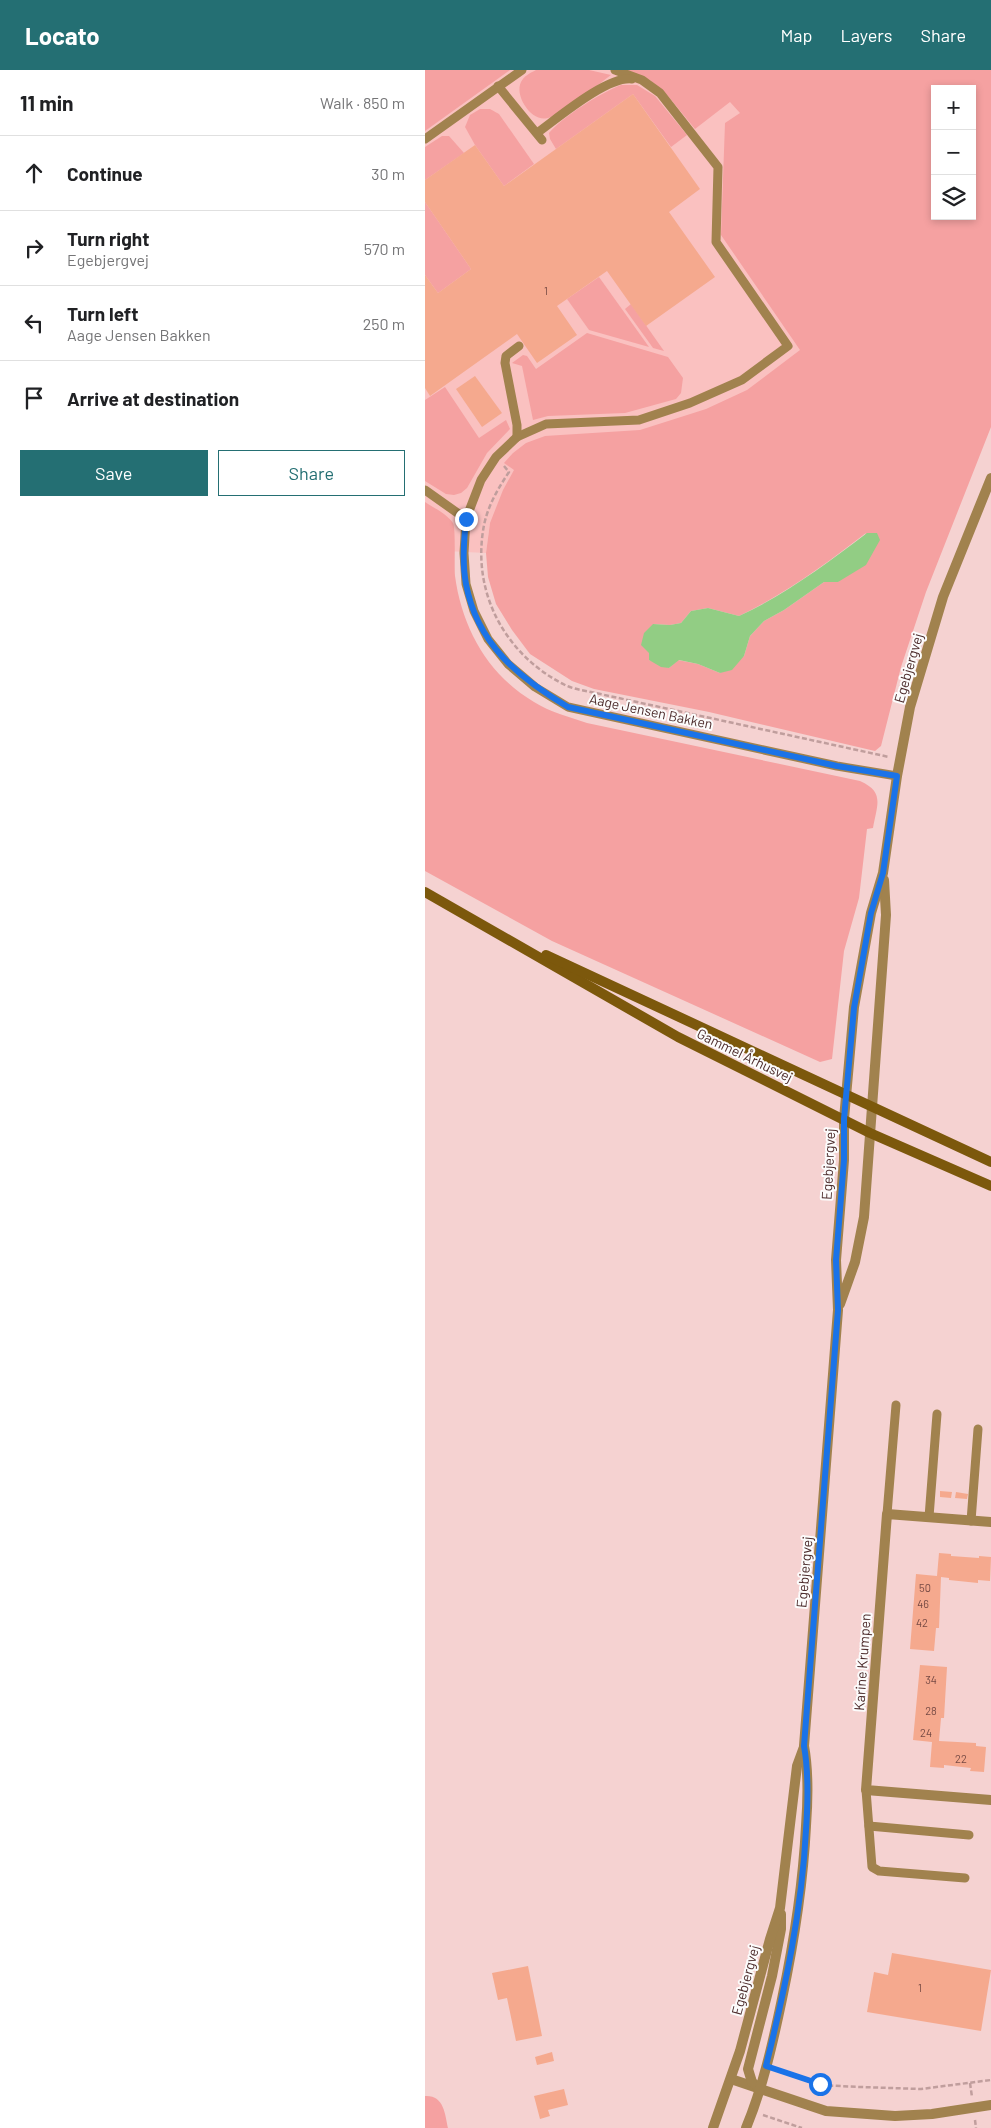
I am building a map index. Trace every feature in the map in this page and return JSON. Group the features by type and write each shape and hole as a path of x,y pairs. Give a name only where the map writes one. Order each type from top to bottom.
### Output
{"main road":[{"name":"Gammel Århusvej","path":"425,892 678,1037 870,1133 991,1186"},
{"name":"Gammel Århusvej","path":"495,932 991,1162"}],"street":[{"name":"Egebjergvej","path":"746,2128 766,2066 791,1954 800,1901 807,1807 808,1768 804,1746 838,1310 836,1260 844,1160 844,1119 854,1008 871,913 883,873 897,776 910,707 943,597 991,478"},
{"name":"Egebjergvej","path":"838,1310 855,1262 865,1217 886,915 883,873"},
{"path":"887,1514 991,1522"},
{"name":"Karine Krumpen","path":"866,1790 887,1514"},
{"name":"Egebjergvej","path":"713,2128 731,2079 780,1908 797,1766 804,1746"},
{"path":"866,1790 991,1800"},
{"path":"760,2088 752,2082 748,2069 772,1976 781,1929 780,1908"},
{"path":"731,2079 826,2111 895,2116 931,2114 991,2104"}],"lane":[{"path":"425,139 522,70"},
{"path":"615,70 642,80"},
{"path":"498,86 539,137 606,84 624,78 642,80"},
{"name":"Aage Jensen Bakken","path":"642,80 661,93 718,167 715,242 789,346 742,380 691,403 639,420 546,424 517,437 496,457 481,480 466,519 463,553 466,584 474,611 488,639 508,664 544,692 568,707 837,766 897,776"},
{"path":"517,437 517,425 505,363 506,356 519,346"},
{"path":"425,490 466,519"},
{"path":"887,1514 896,1405"},
{"path":"929,1517 937,1414"},
{"path":"971,1521 978,1429"},
{"path":"866,1790 872,1867 879,1871 965,1878"},
{"path":"869,1826 969,1835"}],"path":[{"path":"496,457 509,472 490,507 483,530 481,553 483,579 488,602 497,621 512,643 529,662 567,686 900,758"},
{"path":"766,2066 820,2084 840,2086 921,2089 991,2080"},
{"path":"752,2111 802,2128"}],"shaded area":[{"path":"425,70 510,70 425,131"},
{"path":"474,70 991,70 976,85 931,85 932,220 843,342 490,523 486,553 425,550 425,108"},
{"path":"536,70 589,70 611,75 562,111 548,118 542,118 536,116 526,107 522,101 519,88 522,80"},
{"path":"627,70 991,70 991,427 926,592 901,667 881,746 875,751 709,712 594,689 572,681 530,654 496,604 488,577 486,553 490,523 503,490 514,470 504,463 513,453 526,443 545,436 640,430 706,409 747,390 800,350 721,235 725,123 740,113 730,102 695,129 668,96 650,80","holes":["866,533 838,582 824,582 784,610 764,621 750,636 744,656 720,673 698,664 678,660 669,668 649,660 653,624 670,625 681,623 691,611 708,608 739,616 805,578"]},
{"path":"621,85 637,85 655,96 687,135 671,147 633,94 556,149 549,133 555,127 583,106"},
{"path":"480,109 490,109 499,114 534,164 504,186 475,145 465,127 470,115"},
{"path":"442,136 449,136 464,153 425,180 425,147"},
{"path":"425,202 471,269 438,293 425,275"},
{"path":"599,277 649,347 589,330 567,299"},
{"path":"631,304 664,351 653,348 625,309"},
{"path":"587,333 668,357 683,378 681,393 676,399 625,413 548,416 533,420 522,366 512,363 523,355 527,356 536,369"},
{"path":"445,387 479,438 506,420 510,429 487,453 467,488 461,493 454,495 446,494 425,481 425,400"},
{"path":"425,502 444,514 453,523 455,576 459,595 471,632 480,648 503,678 540,706 587,723 860,781 873,790 876,795 877,806 873,828 867,829 859,898 844,951 832,1059 820,1062 552,941 425,871"},
{"path":"867,533 877,533 880,540 866,565 838,582 824,582 784,610 764,621 750,636 744,656 732,670 720,673 698,664 679,660 669,668 661,667 649,660 649,653 641,645 644,633 653,624 670,625 681,623 691,611 708,608 739,616 789,589"},
{"path":"425,2096 436,2099 443,2106 448,2128 425,2128"}],"building":[{"path":"633,94 700,189 669,212 715,277 646,326 607,271 557,306 577,335 537,363 517,334 430,396 425,388 425,275 438,293 471,269 425,202 425,180 475,145 504,186"},
{"path":"475,376 502,413 482,427 456,389"},
{"path":"940,1491 952,1492 951,1498 940,1497"},
{"path":"956,1492 968,1494 967,1499 955,1498"},
{"path":"939,1553 951,1554 951,1556 991,1557 990,1581 978,1580 978,1583 949,1580 949,1578 941,1577 939,1628 936,1628 934,1651 910,1649 916,1574 937,1576"},
{"path":"920,1665 947,1667 944,1718 941,1718 939,1741 976,1743 976,1746 986,1747 984,1772 970,1771 971,1768 944,1765 944,1768 930,1767 932,1742 913,1740"},
{"path":"892,1953 991,1970 981,2031 867,2012 874,1972 888,1975"},
{"path":"528,1966 542,2036 516,2041 507,1998 498,2000 492,1973"},
{"path":"552,2052 554,2061 537,2065 535,2057"},
{"path":"564,2089 568,2105 548,2110 550,2116 540,2119 534,2096"}],"route":[{"path":"466,519 463,553 466,584 474,611 488,639 508,664 535,687 568,707 837,766 897,776 883,873 871,913 854,1008 844,1119 844,1160 836,1260 838,1310 804,1746 808,1768 805,1854 793,1944 766,2066 800,2079 820,2084"}]}
